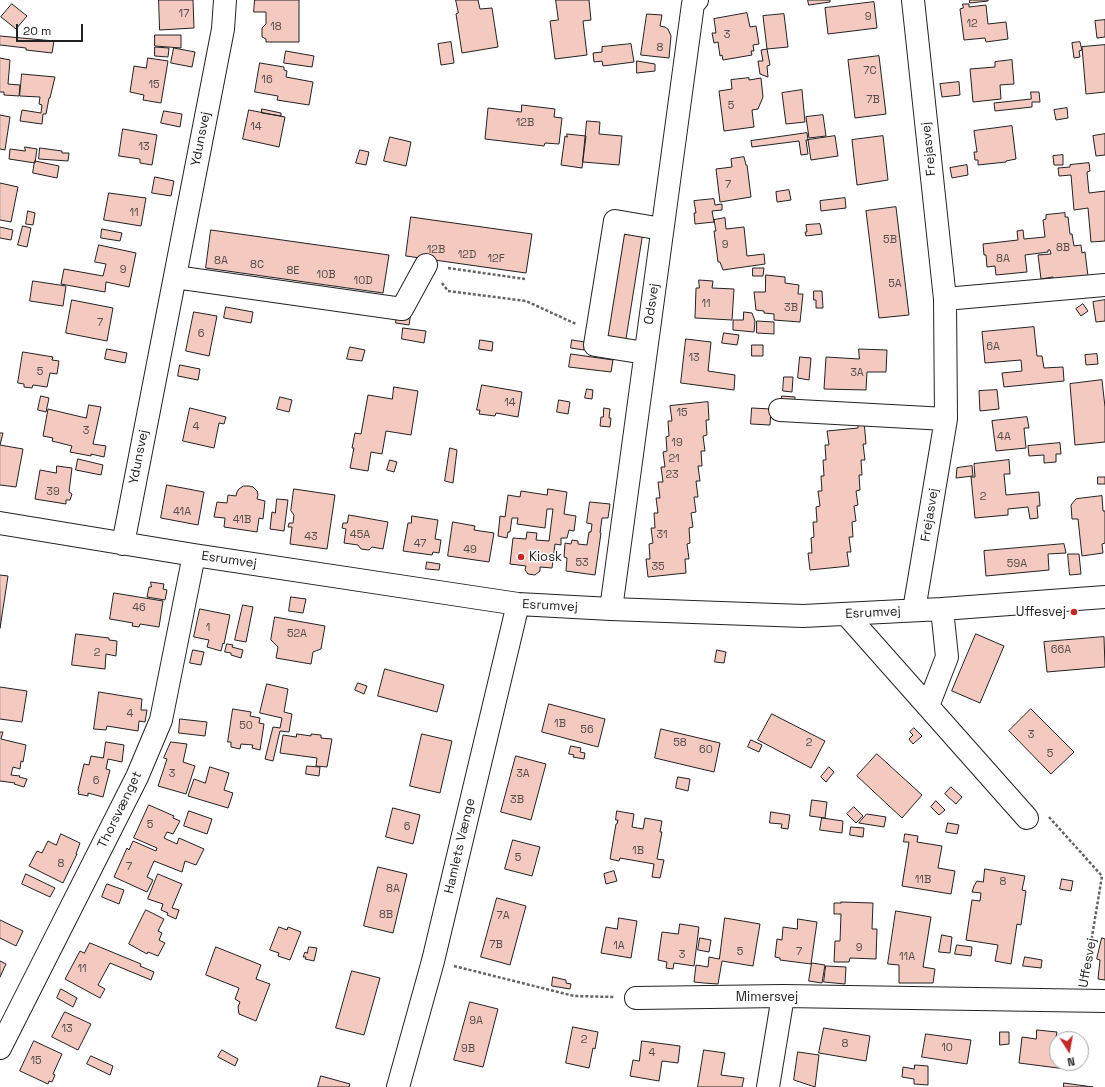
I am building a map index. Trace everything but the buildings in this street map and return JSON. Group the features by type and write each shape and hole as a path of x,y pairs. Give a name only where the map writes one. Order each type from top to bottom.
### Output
{"street":[{"name":"Ydunsvej","path":"123,544 223,29 225,0"},
{"name":"Odsvej","path":"611,609 693,4 697,0"},
{"name":"Frejasvej","path":"913,0 945,299 946,419 914,610"},
{"path":"645,353 595,345 615,221 662,229"},
{"path":"175,277 402,309 426,264"},
{"path":"945,299 1105,285"},
{"path":"780,410 946,419"},
{"name":"Esrumvej","path":"0,523 123,544 518,604 803,616 942,609 1105,597"},
{"name":"Thorsvænget","path":"0,1048 137,777 161,720 194,555"},
{"name":"Hamlets Vænge","path":"398,1087 433,961 518,604"},
{"path":"928,706 947,657 942,609"},
{"path":"846,614 1027,818"},
{"path":"768,1087 783,996"},
{"name":"Mimersvej","path":"636,998 783,996 1105,1001"}],"path":[{"path":"426,264 448,291 526,301 597,333"},
{"path":"426,264 525,279"},
{"name":"Uffesvej","path":"1027,818 1041,808 1102,876 1081,1001"},
{"path":"433,961 574,996 636,998"}],"place":[{"name":"Kiosk","path":"521,557"},
{"name":"Uffesvej","path":"1074,612"}]}
